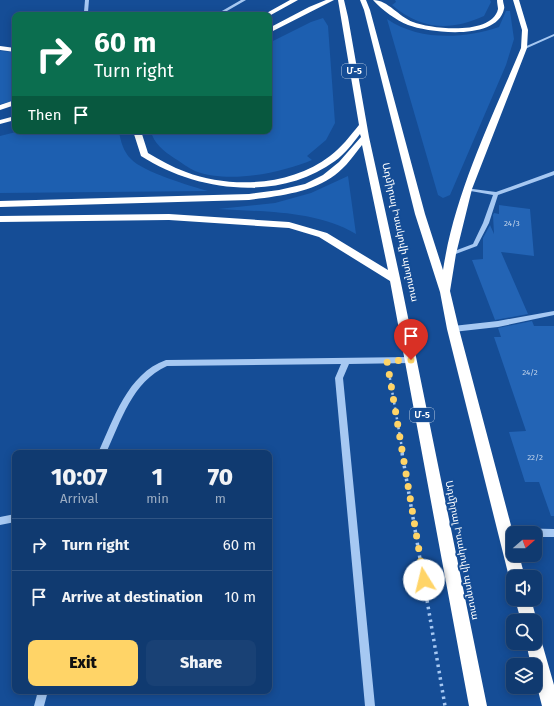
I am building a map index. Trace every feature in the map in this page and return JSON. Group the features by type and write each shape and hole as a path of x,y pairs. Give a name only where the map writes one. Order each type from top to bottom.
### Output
{"highway":[{"path":"272,12 294,0"},
{"path":"272,29 311,8 331,0"},
{"name":"Ադմիրալ Իսակովի պողոտա","path":"340,0 345,17 364,131 395,279 478,706"},
{"name":"Ադմիրալ Իսակովի պողոտա","path":"363,0 367,10 420,214 445,292 453,329 506,532"},
{"path":"376,0 399,18 410,23 428,28 458,30 484,26 495,20 501,9 500,0"},
{"path":"445,292 451,254 467,189 524,48 525,30 516,0"},
{"path":"0,43 12,44"},
{"path":"0,48 12,50"},
{"path":"0,108 12,104"},
{"path":"0,122 12,119"},
{"path":"138,134 144,154 166,168 187,176 208,181 265,183 290,180 316,169 332,159 364,131"},
{"path":"0,204 249,197 276,193 309,185 327,177 337,168 364,131"},
{"path":"0,219 169,217 289,225 323,235 395,279"},
{"path":"536,650 550,706"}],"street":[{"path":"86,12 87,0"},
{"path":"222,12 244,0"},
{"path":"524,48 554,36"},
{"path":"467,189 496,194 554,173"},
{"path":"451,254 475,245 486,223 496,194"},
{"path":"453,329 498,324 554,313"},
{"path":"103,450 126,404 142,379 155,368 166,363 411,360"},
{"path":"346,361 339,378 370,706"},
{"path":"0,521 12,519"},
{"path":"542,533 554,533"},
{"path":"39,706 42,694"}],"path":[{"path":"387,361 445,706"}],"shaded area":[{"path":"395,0 490,0 491,2 484,16 459,24 435,26 413,19 403,13 392,5 396,2"},
{"path":"506,11 510,11 514,39 506,65 450,195 443,198 438,195 387,19 413,31 442,36 456,36 499,27"},
{"path":"323,18 328,26 335,123 326,140 307,156 312,160 270,173 239,177 223,177 192,170 160,147 152,134 272,134 272,42 311,22"},
{"path":"0,51 12,52 12,102 0,104"},
{"path":"12,133 120,134 124,150 137,164 156,174 208,191 0,193 0,136"},
{"path":"348,176 356,234 340,226 306,216 271,212 218,209 275,203 311,193"}],"building":[{"path":"499,205 530,209 534,256 501,252 528,314 495,320 472,260 483,259 483,238 490,225 494,234 493,215 494,213 499,214"},
{"path":"532,321 534,326 554,326 554,516 551,516 539,482 525,482 509,432 526,431 494,337 501,337 498,328"}],"route":[{"path":"411,360 387,361 424,580"}]}
